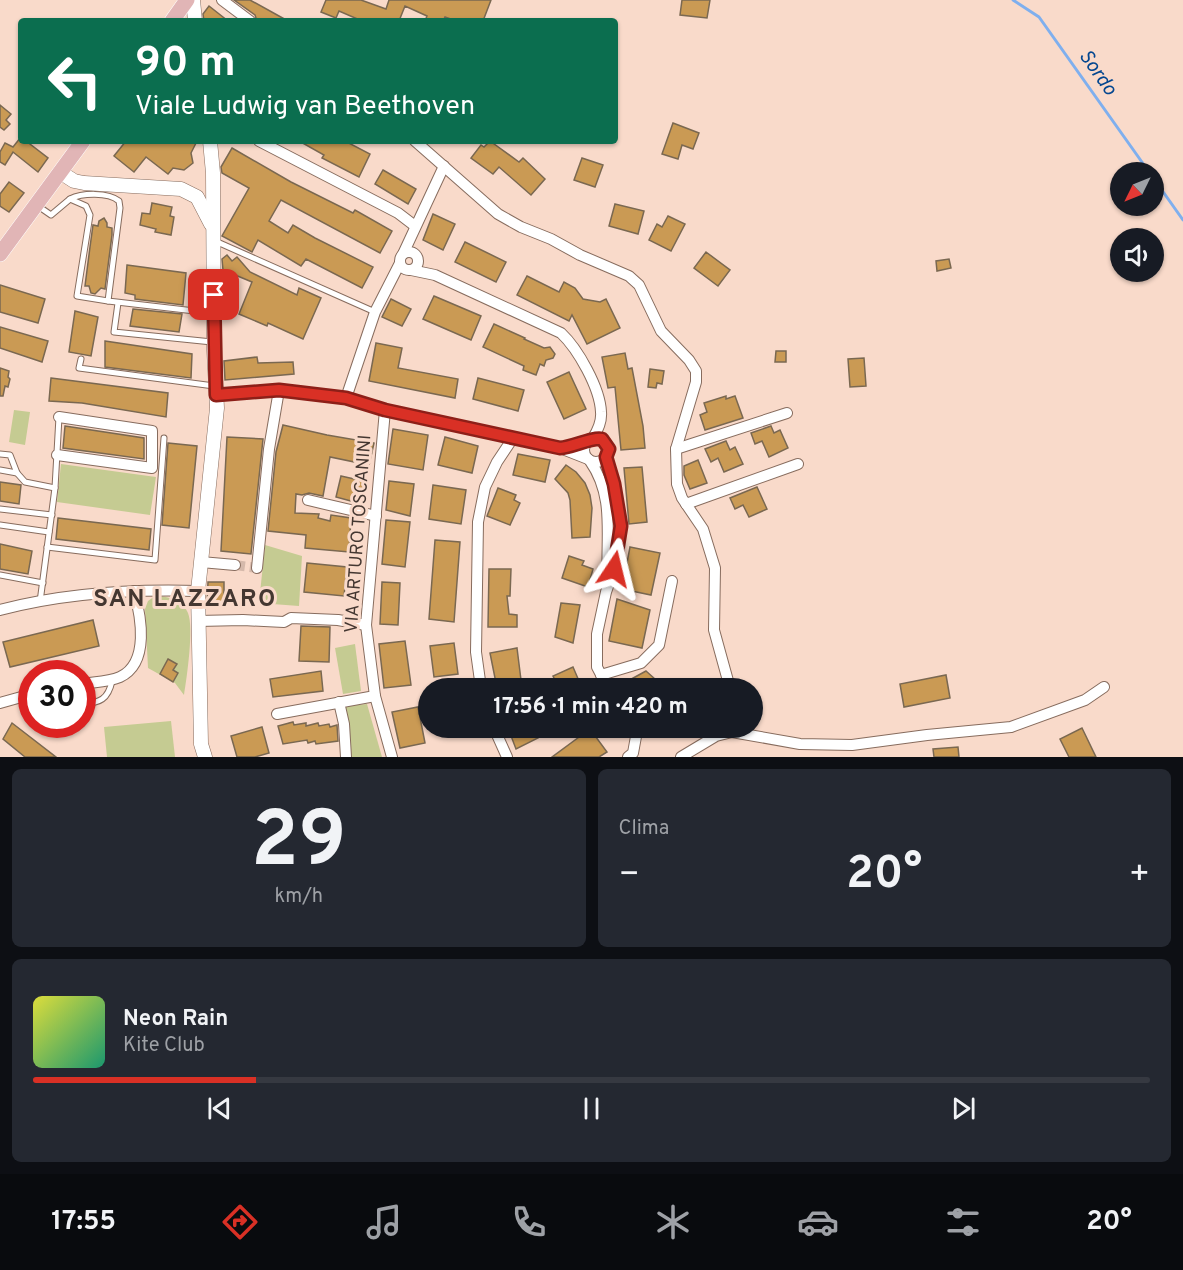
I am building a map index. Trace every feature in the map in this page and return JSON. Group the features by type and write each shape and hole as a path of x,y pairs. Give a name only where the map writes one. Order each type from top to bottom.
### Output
{"main road":[{"path":"174,18 187,0"},
{"path":"0,254 81,144"}],"street":[{"path":"193,0 195,18"},
{"path":"222,0 246,18"},
{"path":"205,757 201,744 198,591 215,436 214,235 210,144"},
{"path":"265,144 388,208 415,226"},
{"path":"418,144 498,214 521,227 551,238 580,255 629,276 639,285 661,331 689,360 696,371 696,382 676,449 677,484 686,504 702,529 715,568 714,630 727,678"},
{"path":"346,398 375,312 387,286 407,262 415,226 444,166"},
{"path":"60,172 68,178 84,183 181,189 204,197 213,190"},
{"path":"197,196 204,206 214,235"},
{"path":"407,262 561,333 575,349 598,395 601,411 600,422 584,452 595,468 607,497 608,584"},
{"path":"216,391 279,390 346,398 385,410 560,448 597,463 606,457"},
{"path":"257,568 269,449 279,390"},
{"name":"VIA ARTURO TOSCANINI","path":"385,410 366,625 375,696 392,757"},
{"path":"676,449 787,413"},
{"path":"57,455 152,468 152,431 59,417"},
{"path":"480,678 476,652 478,522 485,487 497,462 513,438"},
{"path":"560,448 602,439 608,445 606,457 616,490 621,526 614,569 608,584 597,634 597,667 603,678"},
{"path":"686,504 798,464"},
{"path":"308,500 376,516"},
{"path":"201,562 235,566"},
{"path":"601,675 641,663 659,645 672,581"},
{"path":"0,610 83,595 134,591 198,591"},
{"path":"96,682 112,679 130,670 137,660 140,639 139,607 134,591"},
{"path":"198,621 284,622 291,618 338,620 366,625"},
{"path":"763,736 800,744 852,745 1011,727 1085,700 1104,687"},
{"path":"277,714 375,696"},
{"path":"0,703 18,698"},
{"path":"339,702 344,724 346,757"},
{"path":"498,738 507,757"},
{"path":"628,757 633,753 636,738"},
{"path":"681,757 713,738"}],"lane":[{"path":"36,206 51,215 78,195 115,198 119,201 108,301"},
{"path":"70,199 86,206 90,214 77,296 118,303 214,313"},
{"path":"214,235 375,312"},
{"path":"118,303 114,332 214,342"},
{"path":"81,359 79,368 216,391"},
{"path":"40,602 55,488 59,417"},
{"path":"47,547 155,560 164,438"},
{"path":"0,454 10,455 17,473 25,482 55,488"},
{"path":"0,470 17,473"},
{"path":"0,509 52,515"},
{"path":"0,525 49,532"},
{"path":"0,575 42,583"},
{"path":"96,703 108,692 112,679"}],"green space":[{"path":"14,410 30,412 25,445 9,442"},
{"path":"61,464 156,477 150,515 57,502"},
{"path":"265,545 302,556 299,606 259,603"},
{"path":"155,596 174,600 188,613 190,641 184,695 175,683 148,668 145,609 148,601"},
{"path":"355,644 361,691 343,694 335,648"},
{"path":"367,704 382,757 349,757 345,709 347,706"},
{"path":"171,721 175,757 107,757 104,727"}],"building":[{"path":"234,0 250,0 283,18 256,18"},
{"path":"326,0 361,0 386,9 389,0 491,0 484,18 426,18 427,16 405,6 400,18 355,18 339,11 336,18 321,12"},
{"path":"682,0 710,0 707,18 680,15"},
{"path":"209,6 224,18 204,18 203,14"},
{"path":"0,105 11,114 6,120 10,124 4,130 0,127"},
{"path":"673,123 699,133 693,149 682,145 678,159 662,154"},
{"path":"18,141 18,144 30,144 48,158 38,172 13,152 5,165 0,162 0,152 5,143 13,147"},
{"path":"124,144 196,144 191,153 193,163 184,170 173,168 168,174 146,157 134,172 114,156"},
{"path":"304,144 351,144 370,154 359,177 322,158 324,155"},
{"path":"487,144 494,144 519,162 523,158 545,179 531,195 499,167 493,174 471,158 481,145 484,147"},
{"path":"232,148 291,182 353,213 355,210 392,231 380,253 281,200 269,221 288,233 293,225 373,267 362,288 306,259 301,266 258,240 252,252 222,236 249,188 222,173 221,167"},
{"path":"582,158 603,165 595,187 574,180"},
{"path":"383,170 416,189 408,204 375,184"},
{"path":"9,182 24,193 9,212 0,206 0,194"},
{"path":"152,203 172,207 170,216 174,217 171,235 155,232 156,229 140,225 142,213 150,214"},
{"path":"615,204 644,211 638,234 609,226"},
{"path":"433,214 455,224 443,250 423,240"},
{"path":"668,216 685,224 671,251 649,240 657,224 662,227"},
{"path":"104,218 107,227 112,228 112,235 105,289 101,288 95,294 91,293 89,286 85,286 93,225 98,226 99,221"},
{"path":"465,242 506,262 496,282 455,262"},
{"path":"706,252 730,270 718,286 694,268"},
{"path":"227,255 232,261 237,257 250,272 297,295 299,288 321,298 303,339 268,323 267,326 239,314 252,282 223,270 222,259"},
{"path":"949,259 951,268 937,271 936,261"},
{"path":"127,265 186,273 183,305 135,299 135,295 125,293"},
{"path":"527,276 559,292 564,282 575,288 583,299 600,302 606,299 620,328 587,344 572,315 569,321 517,295"},
{"path":"0,285 45,299 38,323 0,312"},
{"path":"434,296 481,316 471,340 423,319"},
{"path":"391,299 411,309 402,326 382,317"},
{"path":"133,309 182,314 179,332 130,326"},
{"path":"75,311 98,317 91,356 69,352"},
{"path":"494,324 544,348 550,347 555,354 553,358 546,360 544,366 540,364 536,375 523,370 524,366 483,347"},
{"path":"0,327 48,341 42,362 0,348"},
{"path":"105,341 192,354 191,378 105,367"},
{"path":"376,343 402,348 398,368 458,379 455,398 369,381"},
{"path":"776,351 786,351 786,362 775,362"},
{"path":"625,353 628,369 632,368 645,448 621,450 615,387 608,388 602,357"},
{"path":"257,357 258,363 293,362 294,374 225,380 224,361"},
{"path":"864,358 866,386 850,387 848,359"},
{"path":"0,368 9,371 10,379 8,387 5,386 3,396 0,396"},
{"path":"650,369 664,371 662,384 657,383 656,388 648,387"},
{"path":"569,372 586,409 564,419 547,382"},
{"path":"51,378 168,393 166,417 82,403 49,401"},
{"path":"478,378 524,390 518,411 473,399"},
{"path":"726,396 726,399 735,396 743,418 705,430 700,415 707,412 704,403"},
{"path":"283,425 374,443 369,465 330,457 323,496 309,493 296,494 295,513 319,514 318,518 330,521 331,515 351,518 349,552 305,548 306,535 268,531 276,452"},
{"path":"65,426 144,438 144,459 63,448"},
{"path":"771,426 774,433 780,430 788,448 769,457 762,441 755,444 751,433"},
{"path":"393,429 428,435 423,470 388,464"},
{"path":"227,437 263,439 251,554 221,551"},
{"path":"445,437 478,446 472,473 438,465"},
{"path":"726,441 730,450 735,447 743,464 724,472 718,458 711,462 705,449"},
{"path":"168,443 197,446 189,528 162,525"},
{"path":"518,454 550,460 545,482 513,475"},
{"path":"698,460 707,483 690,489 684,475 684,466"},
{"path":"566,465 585,483 590,495 592,508 590,537 572,538 568,493 555,479"},
{"path":"642,467 647,522 629,524 624,468"},
{"path":"341,476 368,482 362,504 336,497"},
{"path":"389,481 414,484 410,516 386,510"},
{"path":"0,482 21,485 19,504 0,501"},
{"path":"433,485 466,490 461,524 429,519"},
{"path":"757,487 767,509 749,517 743,505 735,509 730,498"},
{"path":"498,488 516,495 514,500 520,503 510,525 487,516"},
{"path":"58,518 151,529 149,550 56,539"},
{"path":"386,520 410,522 405,567 382,564"},
{"path":"435,540 460,542 454,622 429,619"},
{"path":"0,544 32,551 28,574 0,569"},
{"path":"630,547 660,553 651,595 622,589"},
{"path":"569,556 584,561 582,565 593,569 588,587 562,578"},
{"path":"307,563 347,567 344,596 304,592"},
{"path":"489,569 511,569 510,596 507,596 509,614 517,615 517,627 488,627"},
{"path":"208,582 224,582 224,606 207,606"},
{"path":"382,582 400,583 398,625 380,624"},
{"path":"617,599 650,610 642,648 609,641"},
{"path":"561,603 580,605 573,643 555,637"},
{"path":"93,620 99,646 40,660 18,660 18,665 10,667 3,642"},
{"path":"301,626 330,627 329,662 299,661"},
{"path":"405,641 411,685 384,688 379,644"},
{"path":"454,643 458,674 434,677 430,646"},
{"path":"517,648 521,678 495,678 490,653"},
{"path":"168,659 177,664 173,670 178,673 173,682 160,674"},
{"path":"573,667 578,678 554,678 553,676"},
{"path":"321,671 323,691 273,697 270,679"},
{"path":"646,671 654,678 633,678"},
{"path":"946,675 950,698 904,707 900,684"},
{"path":"418,707 418,738 424,738 425,743 400,748 392,712"},
{"path":"293,722 294,725 306,723 306,726 318,723 319,726 337,725 338,741 316,744 315,741 308,743 307,740 283,744 278,726"},
{"path":"12,723 18,728 18,738 31,738 56,757 25,757 3,739"},
{"path":"262,727 269,753 255,757 237,757 231,736"},
{"path":"1082,728 1096,757 1069,757 1060,739"},
{"path":"512,738 538,738 516,749"},
{"path":"578,738 597,738 607,752 599,757 552,757"},
{"path":"958,747 959,757 934,757 933,749"}],"waterway":[{"name":"Sordo","path":"1013,0 1039,17 1142,162"},
{"name":"Sordo","path":"1164,193 1183,220"}],"tunnel":[{"path":"235,565 257,568"}],"district":[{"name":"SAN LAZZARO","path":"185,600"}],"route":[{"path":"214,295 216,395 279,390 316,393 560,448 580,445 594,438 602,439 609,449 606,457 617,496 621,526 614,569"}]}
